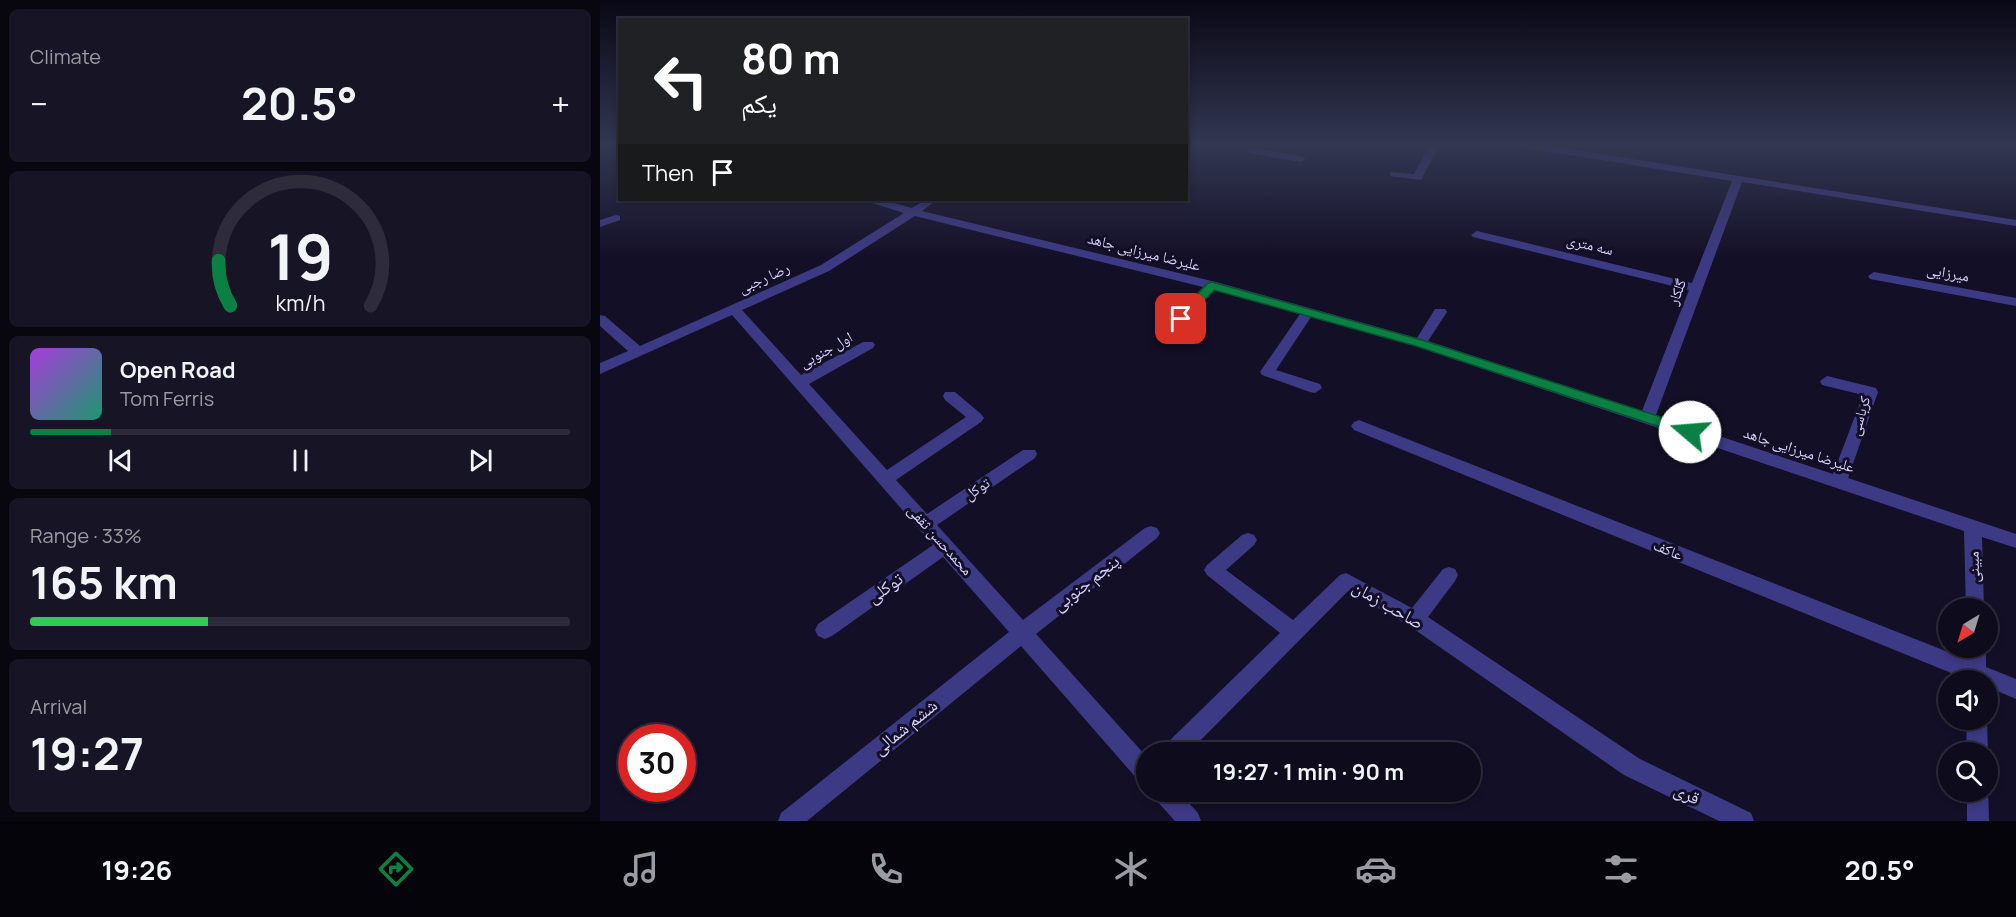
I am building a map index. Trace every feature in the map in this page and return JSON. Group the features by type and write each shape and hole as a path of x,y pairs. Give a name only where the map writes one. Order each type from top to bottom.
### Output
{"street":[{"name":"گلکار","path":"1647,418 1737,182"},
{"path":"1759,182 2016,223"},
{"name":"علیرضا میرزایی جاهد","path":"876,201 1212,285 1420,344 1839,480 2016,541"},
{"name":"رضا رجبی","path":"600,369 825,268 930,201"},
{"path":"600,224 616,218"},
{"name":"سه متری","path":"1477,235 1696,288"},
{"name":"میرزایی","path":"1874,276 2016,302"},
{"path":"1165,336 1212,285"},
{"name":"محمدحسن ثقفی","path":"734,309 1136,761"},
{"path":"1308,311 1267,372 1315,388"},
{"path":"1420,344 1440,312"},
{"path":"600,319 638,352"},
{"name":"اول جنوبی","path":"799,383 868,345"},
{"name":"کرباسی","path":"1827,381 1871,392 1839,480"},
{"path":"885,479 975,418 950,396"},
{"name":"عاکف","path":"1359,426 1959,670"},
{"name":"توکل","path":"925,524 1029,454"},
{"name":"مبینی","path":"1973,526 1975,598"},
{"name":"پنجم جنوبی","path":"1022,633 1150,533"},
{"path":"1248,540 1213,570 1294,633"},
{"name":"توکلی","path":"825,630 945,546"},
{"path":"1415,620 1449,575"},
{"name":"صاحب زمان","path":"1184,742 1346,581 1415,620 1632,767"},
{"name":"ششم شمالی","path":"789,821 1022,633"},
{"name":"عاکف","path":"1998,683 2016,688"},
{"name":"قری","path":"1632,767 1743,821"},
{"path":"1173,802 1190,821"},
{"path":"1978,802 1978,821"}],"route":[{"path":"1181,319 1212,285 1420,344 1690,432"}]}
